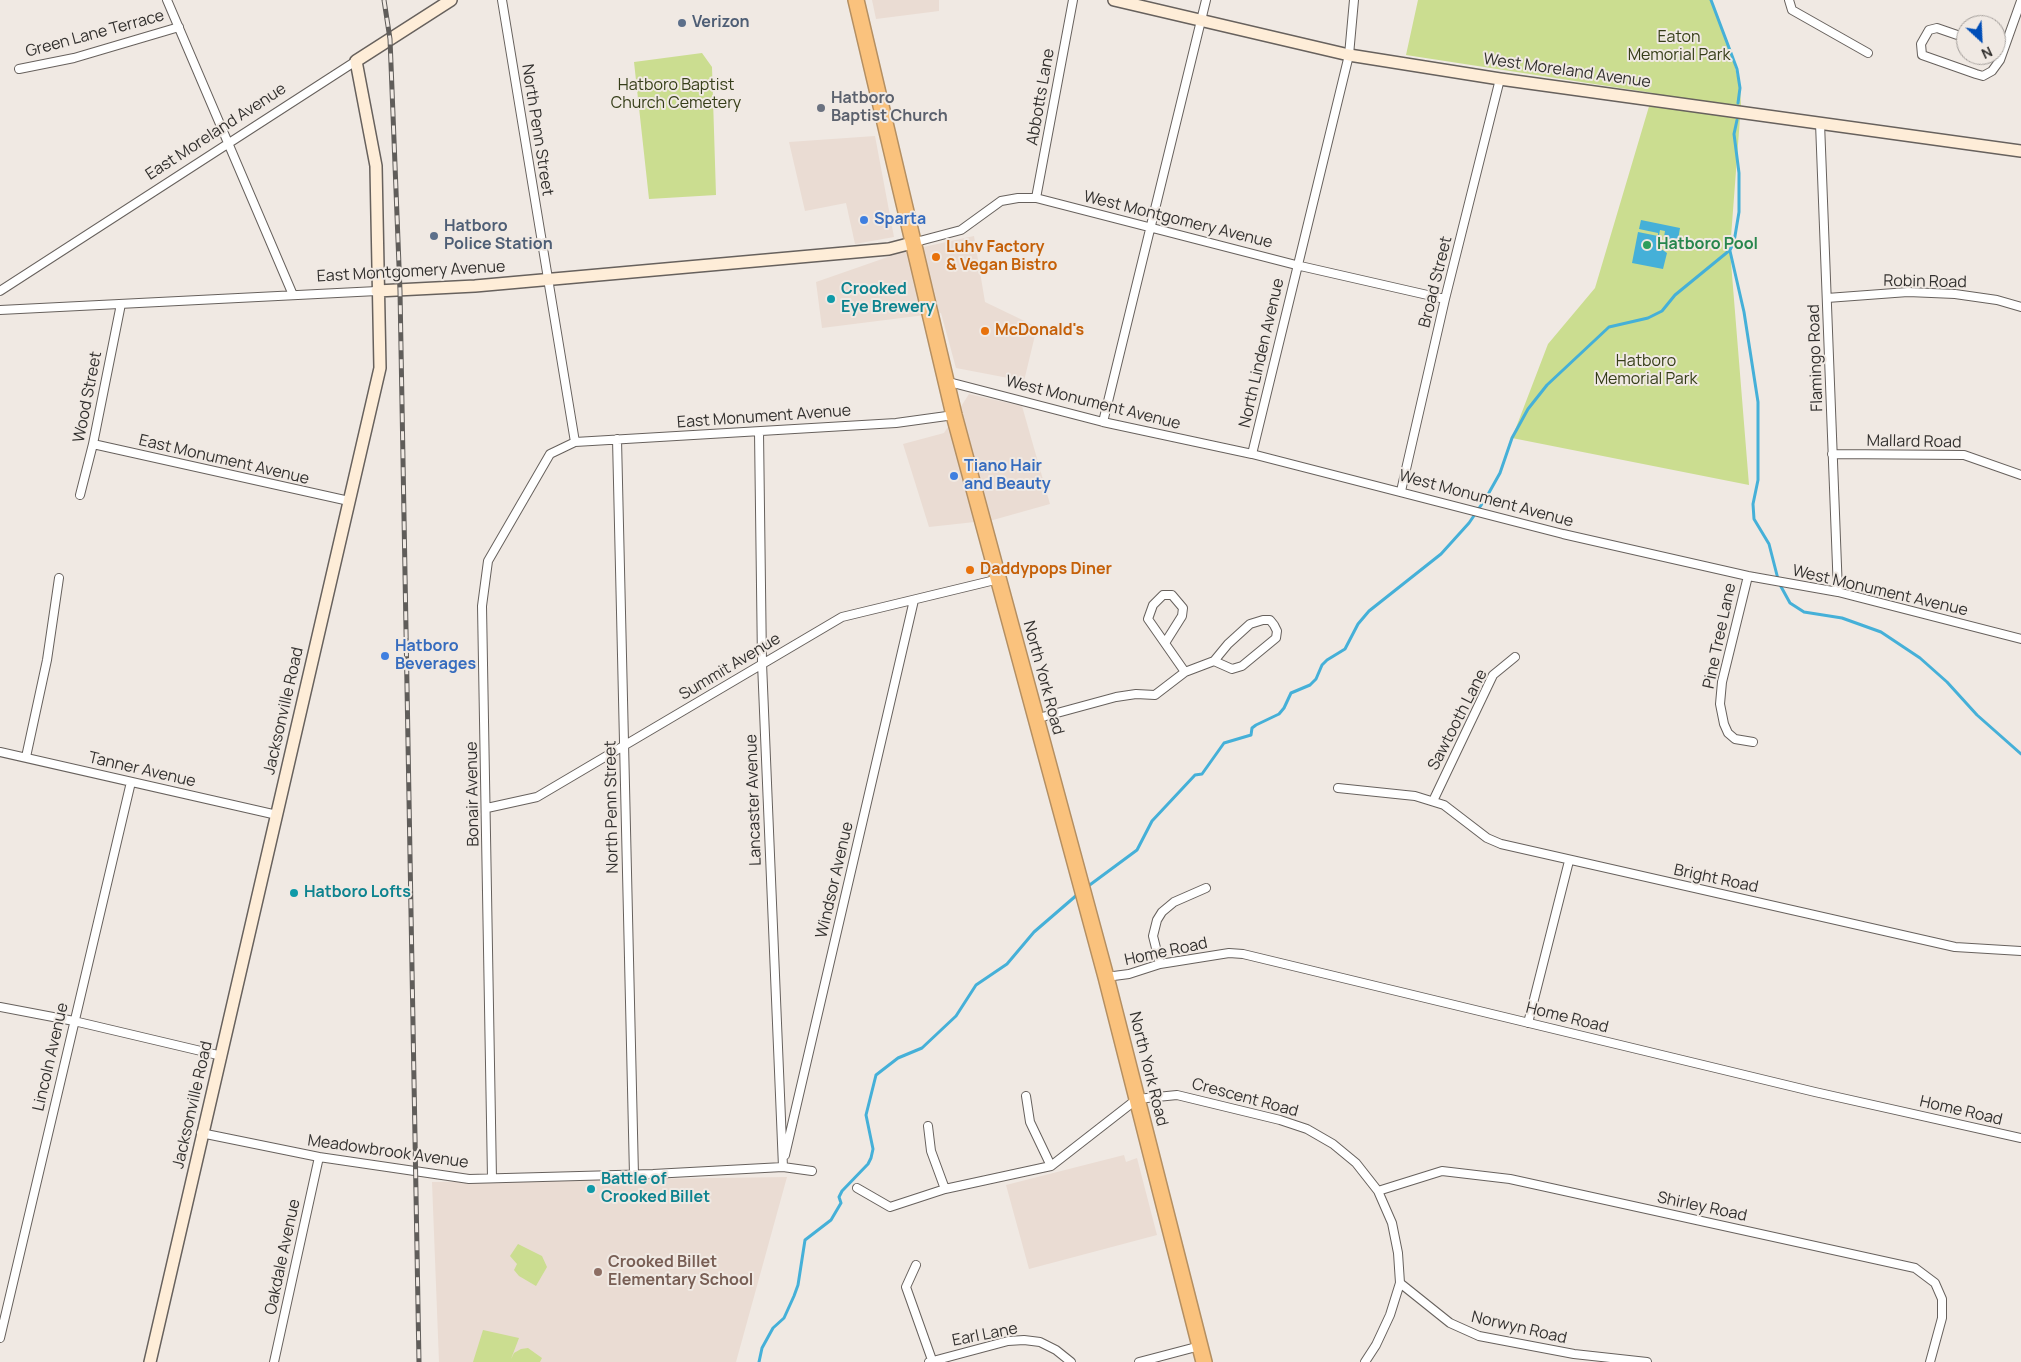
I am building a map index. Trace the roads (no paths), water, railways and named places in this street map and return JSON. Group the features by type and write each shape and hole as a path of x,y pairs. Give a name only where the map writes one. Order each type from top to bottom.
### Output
{"highway":[{"name":"North York Road","path":"856,0 954,416 1106,977 1204,1362"}],"main road":[{"name":"East Moreland Avenue","path":"356,61 450,0"},
{"name":"West Moreland Avenue","path":"1114,0 1349,55 1500,79 2021,152"},
{"name":"Jacksonville Road","path":"150,1362 201,1133 222,1056 380,368 376,166 356,61"},
{"name":"East Montgomery Avenue","path":"377,291 548,279 889,249 912,242"}],"street":[{"path":"167,0 293,295"},
{"name":"North Penn Street","path":"502,0 575,442"},
{"name":"Abbotts Lane","path":"1036,198 1073,0"},
{"path":"1103,422 1149,227 1206,0"},
{"name":"North Linden Avenue","path":"1252,454 1296,265 1349,55 1354,0"},
{"path":"1789,0 1792,10 1868,53"},
{"path":"2006,34 2021,1"},
{"name":"Green Lane Terrace","path":"19,69 74,58 179,26"},
{"path":"1956,35 1937,28 1929,30 1921,44 1922,56 1983,76 1992,71 1996,65"},
{"name":"East Moreland Avenue","path":"0,291 356,61"},
{"name":"Broad Street","path":"1401,492 1445,299 1500,79"},
{"name":"Flamingo Road","path":"1820,123 1838,592"},
{"name":"West Montgomery Avenue","path":"912,242 961,230 1002,201 1018,198 1036,198 1296,265 1445,299"},
{"name":"East Montgomery Avenue","path":"0,310 377,291"},
{"name":"Robin Road","path":"1827,298 1908,292 1955,294 1997,300 2021,307"},
{"name":"Wood Street","path":"80,495 93,444 121,304"},
{"name":"West Monument Avenue","path":"945,380 1103,422 1252,454 1472,509 1562,534 1748,576 1838,592 2021,640"},
{"name":"East Monument Avenue","path":"575,442 916,422 954,416"},
{"name":"Lancaster Avenue","path":"759,432 762,663 783,1167"},
{"name":"North Penn Street","path":"617,439 634,1175"},
{"name":"Bonair Avenue","path":"492,1178 482,606 488,561 550,454 575,442"},
{"name":"East Monument Avenue","path":"93,444 350,501"},
{"name":"Mallard Road","path":"1832,454 1964,454 2021,475"},
{"name":"Pine Tree Lane","path":"1748,576 1722,682 1720,704 1728,733 1736,739 1753,742"},
{"path":"26,757 47,660 59,578"},
{"name":"Summit Avenue","path":"487,808 538,797 842,617 999,579"},
{"path":"1165,643 1182,616 1183,608 1172,596 1164,595 1153,605 1148,619 1185,672"},
{"name":"Windsor Avenue","path":"783,1167 914,600"},
{"path":"1035,719 1116,697 1136,694 1156,696 1185,672 1214,661 1228,644 1250,624 1263,620 1270,620 1274,624 1277,631 1276,638 1242,666 1232,669 1214,661"},
{"name":"Sawtooth Lane","path":"1433,801 1493,675 1515,657"},
{"name":"Tanner Avenue","path":"0,752 277,815"},
{"name":"Lincoln Avenue","path":"0,1338 131,782"},
{"name":"Bright Road","path":"1338,788 1415,796 1444,804 1487,838 1501,844 1569,861 1955,947 2021,951"},
{"path":"1528,1022 1569,861"},
{"path":"1160,964 1153,936 1157,920 1162,912 1174,902 1206,888"},
{"name":"Home Road","path":"1106,977 1129,974 1160,964 1229,953 1243,954 1806,1090 2021,1138"},
{"path":"0,1007 74,1021 222,1056"},
{"name":"Crescent Road","path":"1137,1099 1177,1095 1280,1120 1307,1129 1333,1144 1356,1163 1378,1191 1392,1223 1398,1253 1400,1283 1387,1322 1365,1362"},
{"path":"1026,1096 1030,1122 1051,1166"},
{"path":"857,1188 890,1207 945,1190 1051,1166 1137,1099"},
{"path":"928,1126 931,1151 945,1190"},
{"name":"Meadowbrook Avenue","path":"201,1133 319,1157 438,1176 492,1178 634,1175 783,1167 812,1171"},
{"name":"Oakdale Avenue","path":"274,1362 319,1157"},
{"name":"Shirley Road","path":"1378,1191 1442,1171 1510,1179 1915,1268 1930,1277 1942,1299 1942,1318 1930,1362"},
{"path":"916,1265 906,1287 930,1361"},
{"name":"Norwyn Road","path":"1400,1283 1450,1323 1479,1336 1574,1354 1647,1362"},
{"name":"Earl Lane","path":"930,1361 1008,1341 1024,1340 1040,1342 1056,1350 1071,1362"},
{"path":"1140,1362 1200,1346"}],"water":[{"name":"Hatboro Pool","path":"1641,220 1680,228 1677,246 1668,244 1664,237 1665,231 1660,230 1657,246 1667,253 1663,269 1632,263 1638,232 1658,236 1658,233 1639,229"}],"waterway":[{"path":"1711,0 1737,69 1740,88 1738,103"},
{"path":"1087,887 1137,850 1152,821 1195,775 1202,774 1224,743 1251,735 1252,728 1279,714 1291,693 1310,685 1316,679 1322,665 1345,649 1358,624 1369,611 1441,554 1469,523 1486,498 1500,473 1512,438 1528,409 1547,385 1609,327 1648,318 1662,311 1675,295 1730,250 1734,242 1739,212 1739,173 1734,134 1737,120"},
{"path":"1730,251 1744,312 1758,402 1758,480 1753,504 1754,519 1769,544 1779,583 1790,603 1804,612 1842,618 1881,632 1920,658 1947,682 1977,715 2021,754"},
{"path":"759,1362 762,1348 773,1328 784,1318 794,1296 798,1285 805,1240 831,1220 841,1203 839,1197 842,1191 868,1164 871,1158 873,1149 866,1115 876,1075 898,1058 922,1048 956,1016 976,985 1007,964 1034,932 1078,894"}],"railway":[{"path":"384,0 390,39 400,291 419,1362"}],"place":[{"name":"Verizon","path":"682,23"},
{"name":"Hatboro Baptist Church","path":"821,108"},
{"name":"Sparta","path":"864,220"},
{"name":"Hatboro Police Station","path":"434,236"},
{"name":"Hatboro Pool","path":"1647,245"},
{"name":"Luhv Factory & Vegan Bistro","path":"936,257"},
{"name":"Crooked Eye Brewery","path":"831,299"},
{"name":"McDonald's","path":"985,331"},
{"name":"Tiano Hair and Beauty","path":"954,476"},
{"name":"Daddypops Diner","path":"970,570"},
{"name":"Hatboro Beverages","path":"385,656"},
{"name":"Hatboro Lofts","path":"294,893"},
{"name":"Battle of Crooked Billet","path":"591,1189"},
{"name":"Crooked Billet Elementary School","path":"598,1272"}],"park label":[{"name":"Eaton Memorial Park","path":"1679,47"},
{"name":"Hatboro Baptist Church Cemetery","path":"676,95"},
{"name":"Hatboro Memorial Park","path":"1646,371"}]}
